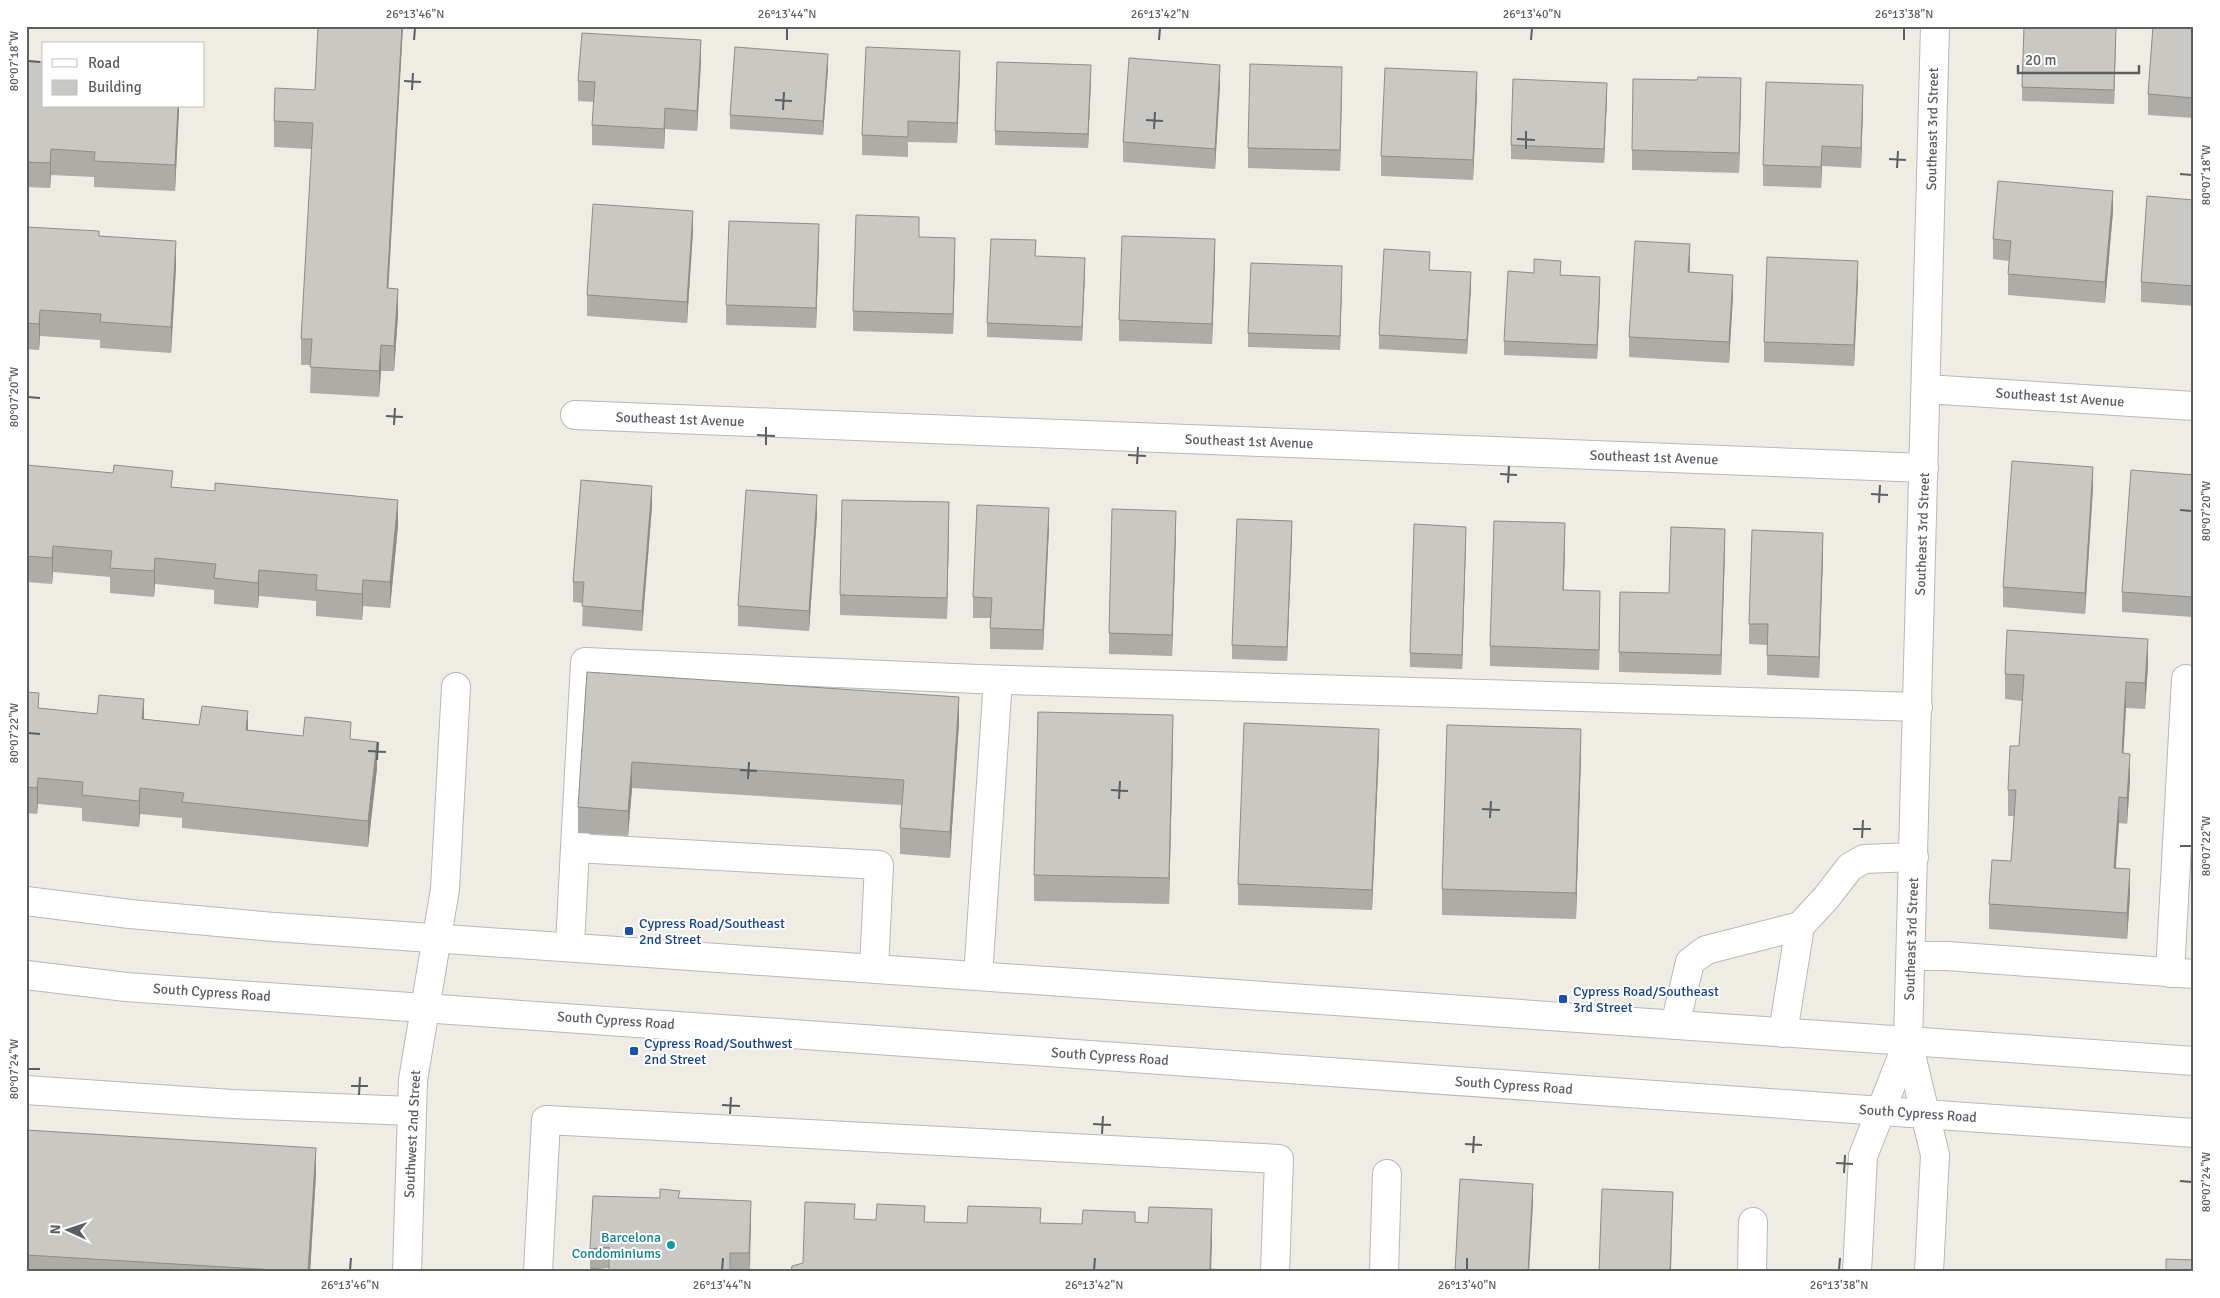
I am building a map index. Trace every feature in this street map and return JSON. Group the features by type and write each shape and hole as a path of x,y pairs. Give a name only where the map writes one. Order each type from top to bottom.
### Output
{"street":[{"name":"Southeast 3rd Street","path":"1908,1042 1934,26"},
{"name":"Southeast 1st Avenue","path":"1926,389 2194,406"},
{"name":"Southeast 1st Avenue","path":"575,415 1924,468"},
{"path":"570,946 585,662 998,680 1918,707"},
{"path":"1911,956 1948,956 2182,974 2186,679"},
{"path":"978,976 998,680"},
{"path":"437,938 445,889 456,687"},
{"path":"575,848 880,865 874,968"},
{"path":"1675,1025 1690,962 1706,950 1800,926 1826,898 1850,867 1864,859 1914,857"},
{"path":"26,901 130,914 274,927 570,946 2194,1061"},
{"path":"1783,1033 1800,926"},
{"name":"Southwest 2nd Street","path":"407,1272 412,1080 437,938"},
{"name":"South Cypress Road","path":"26,975 126,986 2194,1132"},
{"path":"1857,1272 1863,1156 1908,1042"},
{"path":"1908,1042 1935,1155 1929,1272"},
{"path":"26,1090 232,1104 412,1111"},
{"path":"538,1272 546,1120 1280,1159 1275,1272"},
{"path":"1384,1272 1387,1174"},
{"path":"1752,1272 1753,1222"}],"building":[{"path":"318,26 402,26 387,288 398,289 394,346 381,345 379,371 310,367 312,339 301,339 313,123 274,121 275,88 315,90"},
{"path":"2024,26 2116,26 2114,90 2022,87"},
{"path":"2153,26 2194,26 2194,98 2148,94"},
{"path":"582,33 701,40 697,111 665,108 664,129 592,125 595,82 578,81"},
{"path":"735,47 828,54 823,121 730,115"},
{"path":"866,47 960,51 957,123 908,121 908,137 862,135"},
{"path":"1129,58 1220,65 1215,149 1123,142"},
{"path":"26,61 42,62 42,108 178,108 175,165 94,161 95,152 51,149 50,163 26,162"},
{"path":"997,62 1091,65 1088,134 995,131"},
{"path":"1250,64 1342,67 1340,150 1248,148"},
{"path":"1385,68 1477,72 1473,160 1381,156"},
{"path":"1698,77 1741,78 1739,153 1632,150 1633,79 1697,80"},
{"path":"1513,79 1607,83 1604,149 1511,145"},
{"path":"1766,82 1863,85 1861,148 1822,146 1821,167 1763,165"},
{"path":"1998,181 2113,191 2105,282 2008,274 2011,241 1993,239"},
{"path":"2147,196 2194,200 2194,286 2141,282"},
{"path":"593,204 693,211 687,302 587,295"},
{"path":"856,215 919,217 919,237 955,238 953,314 853,311"},
{"path":"729,221 819,224 816,308 726,305"},
{"path":"26,227 99,231 99,236 176,241 171,327 100,322 101,314 40,310 39,324 26,323"},
{"path":"1122,236 1215,239 1212,324 1119,320"},
{"path":"991,239 1036,240 1035,256 1085,258 1082,327 987,323"},
{"path":"1635,241 1690,244 1688,272 1733,275 1729,342 1629,337"},
{"path":"1384,249 1430,252 1429,270 1471,272 1467,340 1379,335"},
{"path":"1767,257 1858,261 1854,345 1764,342"},
{"path":"1534,259 1561,261 1560,275 1600,277 1597,345 1504,341 1508,271 1534,273"},
{"path":"1251,263 1342,266 1340,336 1248,333"},
{"path":"2012,461 2093,467 2085,593 2003,587"},
{"path":"26,465 113,473 114,465 173,471 171,487 215,491 215,483 398,500 390,582 363,580 362,594 316,590 317,575 259,570 258,583 214,578 216,564 155,558 154,571 110,568 112,551 53,546 52,558 26,556"},
{"path":"2131,470 2194,475 2194,570 2192,597 2122,592"},
{"path":"581,480 652,486 642,611 582,606 584,582 573,582"},
{"path":"746,490 817,495 809,611 738,606"},
{"path":"842,500 949,502 947,598 840,595"},
{"path":"977,505 1049,508 1043,630 990,628 992,598 973,597"},
{"path":"1112,509 1176,511 1172,635 1109,633"},
{"path":"1237,519 1292,521 1287,647 1232,645"},
{"path":"1494,521 1565,523 1563,590 1600,591 1599,650 1490,646"},
{"path":"1414,524 1466,527 1462,655 1410,653"},
{"path":"1671,527 1725,529 1721,655 1619,652 1620,592 1669,593"},
{"path":"1752,530 1823,533 1819,657 1767,655 1768,624 1749,624"},
{"path":"2007,630 2148,639 2145,683 2126,682 2122,753 2130,754 2127,798 2119,797 2114,868 2130,869 2127,913 1989,904 1992,860 2011,861 2016,790 2008,790 2010,746 2019,746 2024,675 2005,674"},
{"path":"587,672 959,697 950,832 900,828 904,780 632,762 628,811 578,807"},
{"path":"26,692 39,693 38,708 97,714 99,695 144,699 142,719 199,725 202,706 248,711 246,730 303,736 305,717 351,722 350,739 377,742 368,821 182,802 184,793 140,788 139,801 82,795 83,782 38,778 37,788 26,787"},
{"path":"1038,712 1173,715 1169,878 1034,875"},
{"path":"1244,723 1379,729 1372,890 1238,884"},
{"path":"1447,725 1581,729 1576,893 1442,889"},
{"path":"26,1130 316,1148 308,1272 26,1255"},
{"path":"1460,1179 1533,1184 1528,1272 1455,1272"},
{"name":"Barcelona Condominiums","path":"660,1189 680,1191 678,1198 751,1201 749,1253 730,1253 730,1271 743,1272 590,1272 591,1268 609,1270 609,1247 590,1249 593,1196 660,1198"},
{"path":"1602,1189 1673,1192 1670,1272 1599,1272"},
{"path":"805,1202 855,1204 854,1219 876,1220 877,1204 925,1206 924,1222 967,1223 968,1206 1041,1208 1040,1223 1082,1224 1083,1210 1135,1212 1135,1222 1148,1223 1149,1207 1212,1209 1210,1269 1223,1270 1223,1272 791,1272 792,1266 803,1263"},
{"path":"2166,1259 2194,1260 2194,1272 2166,1272"}],"place":[{"name":"Cypress Road/Southeast 2nd Street","path":"629,931"},
{"name":"Cypress Road/Southeast 3rd Street","path":"1563,999"},
{"name":"Cypress Road/Southwest 2nd Street","path":"634,1051"},
{"name":"Barcelona Condominiums","path":"671,1245"}]}
